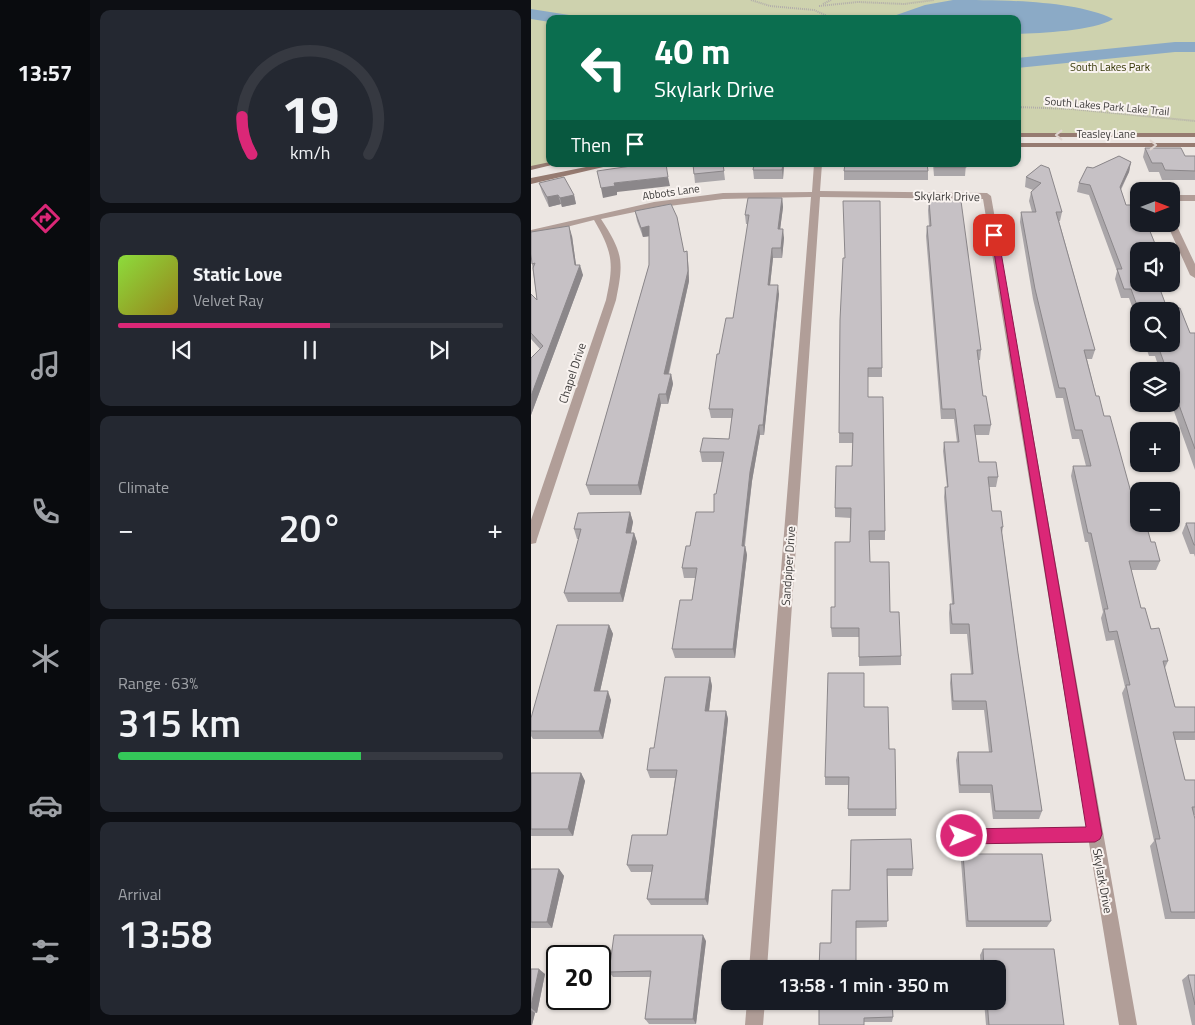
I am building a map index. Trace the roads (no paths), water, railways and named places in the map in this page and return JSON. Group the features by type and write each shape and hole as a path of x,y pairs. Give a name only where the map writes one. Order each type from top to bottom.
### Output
{"main road":[{"name":"Teasley Lane","path":"1021,135 1195,135"},
{"name":"Teasley Lane","path":"1021,144 1195,145"},
{"path":"531,168 546,165"},
{"path":"531,181 598,167"}],"street":[{"name":"Sandpiper Drive","path":"759,960 818,167"},
{"name":"Abbots Lane","path":"531,233 596,217 723,196 816,194"},
{"name":"Skylark Drive","path":"816,194 987,196 1128,1025"},
{"path":"1180,198 1195,198"},
{"name":"Chapel Drive","path":"531,539 611,300 617,270 612,243 596,217"},
{"path":"1176,232 1195,275"},
{"path":"754,1025 755,1010"}],"lane":[{"path":"962,836 1095,834"}],"water":[{"path":"953,0 1036,2 1078,8 1113,19 1081,29 1021,34 1021,15 896,15 925,5"}],"waterway":[{"path":"531,14 546,16"},
{"path":"1021,63 1175,47 1195,47"}],"park label":[{"name":"South Lakes Park","path":"1110,67"}]}
